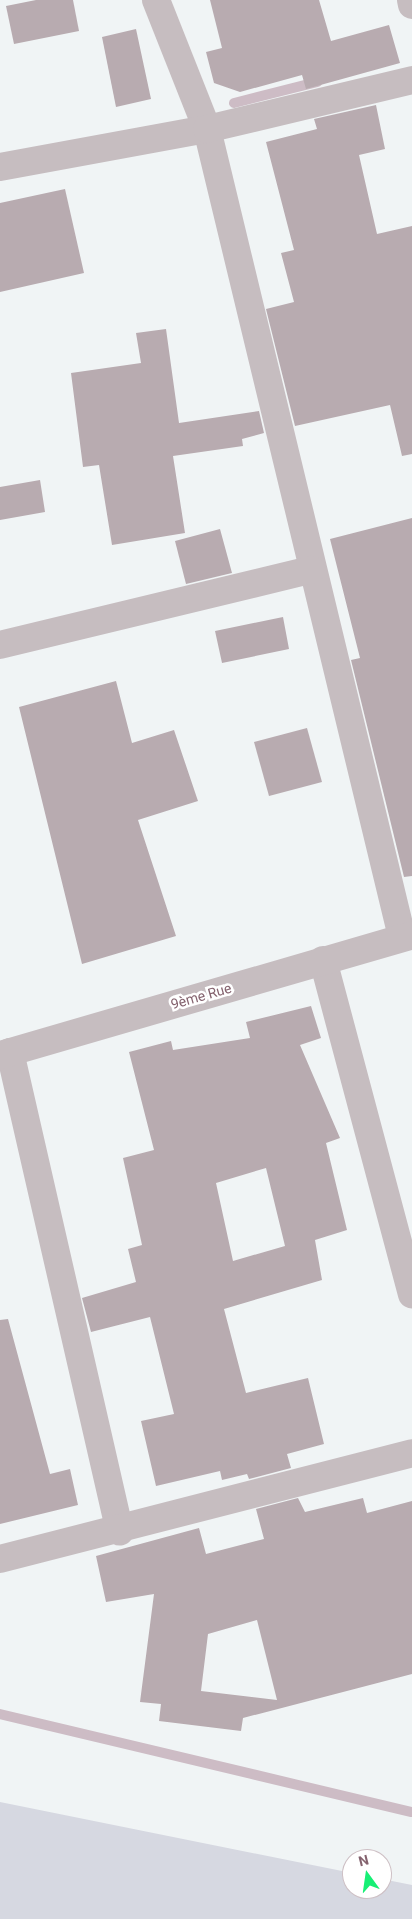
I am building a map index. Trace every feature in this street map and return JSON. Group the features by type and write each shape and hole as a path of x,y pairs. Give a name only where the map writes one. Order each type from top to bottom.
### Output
{"street":[{"path":"156,0 207,129 311,570 407,936"},
{"path":"411,0 412,5"},
{"path":"0,167 207,129 412,80"},
{"path":"0,645 311,570"},
{"name":"9ème Rue","path":"5,1053 407,936"},
{"path":"323,960 412,1294"},
{"path":"5,1053 120,1532"},
{"path":"0,1560 120,1532 412,1453"}],"shaded area":[{"path":"0,1802 342,1871 342,1899 392,1899 392,1881 412,1885 412,1919 0,1919"}],"building":[{"path":"36,0 73,0 79,31 14,44 6,6"},
{"path":"210,0 319,0 331,41 389,25 400,63 306,89 302,75 240,92 214,83 206,52 222,48"},
{"path":"136,29 151,99 116,107 102,37"},
{"path":"376,105 385,149 359,155 377,234 412,226 412,454 402,456 390,405 295,426 266,309 294,302 281,253 294,250 266,142 317,129 314,119"},
{"path":"65,189 84,273 0,292 0,203"},
{"path":"166,329 179,423 259,411 264,433 242,439 243,446 173,456 185,533 112,545 99,465 83,467 71,373 141,363 136,333"},
{"path":"40,480 45,512 0,520 0,487"},
{"path":"412,518 412,876 404,877 351,660 360,658 330,539"},
{"path":"220,529 232,573 186,584 175,541"},
{"path":"283,617 289,649 222,663 215,631"},
{"path":"116,681 132,743 174,730 198,801 138,820 176,936 82,964 19,707"},
{"path":"307,728 322,782 269,796 254,742"},
{"path":"311,1006 321,1038 300,1045 340,1138 326,1143 347,1230 315,1240 322,1280 224,1309 246,1393 308,1378 324,1444 287,1454 291,1468 249,1479 247,1474 222,1480 220,1471 156,1486 141,1421 174,1414 150,1317 91,1332 82,1298 136,1282 128,1249 142,1245 123,1158 154,1150 129,1052 171,1041 173,1050 250,1038 246,1022","holes":["266,1168 285,1246 233,1261 216,1183"]},
{"path":"8,1319 50,1474 70,1469 78,1505 0,1524 0,1320"},
{"path":"298,1498 305,1512 363,1498 367,1513 412,1501 412,1674 243,1718 241,1731 159,1721 161,1704 140,1702 154,1594 106,1602 96,1556 199,1528 206,1554 264,1539 256,1509","holes":["257,1620 277,1700 201,1691 208,1634"]}],"waterway":[{"path":"234,103 317,82"},
{"path":"0,1714 412,1812"}]}
